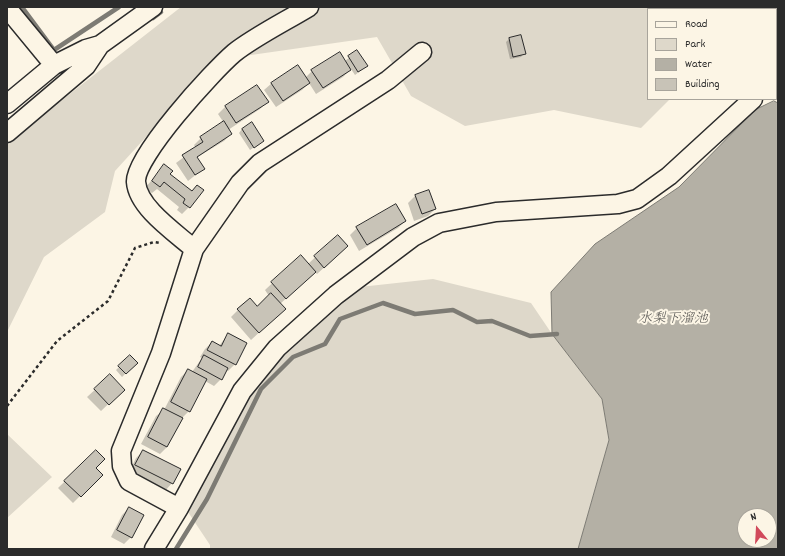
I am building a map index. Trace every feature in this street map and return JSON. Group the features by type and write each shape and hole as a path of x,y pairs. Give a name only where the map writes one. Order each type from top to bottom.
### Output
{"street":[{"path":"7,104 54,65 86,49 100,45 153,7"},
{"path":"194,249 151,211 140,197 136,182 136,171 162,133 209,76 235,52 309,7"},
{"path":"7,8 54,65"},
{"path":"7,132 86,66 100,45"},
{"path":"179,508 129,481 122,466 121,451 161,353 194,249 240,183 260,163 388,80 422,52"},
{"path":"154,549 179,508 242,391 277,348 336,295 413,237 439,223 496,212 618,204 637,199 669,176 752,100"}],"path":[{"path":"7,406 57,341 108,301 135,248 154,242 167,244"}],"green space":[{"path":"181,7 778,7 777,9 647,8 647,100 669,100 641,128 554,110 465,126 411,96 377,37 216,60 115,171 105,212 44,257 7,332 7,143"},
{"path":"433,279 531,303 552,334 602,399 609,440 578,549 210,549 210,545 188,512 247,398 282,353 360,287"},
{"path":"7,434 52,477 7,518"}],"water":[{"name":"水梨下溜池","path":"774,101 778,103 778,549 578,549 609,440 602,399 552,334 551,292 595,244 679,187 755,110"}],"building":[{"path":"521,35 526,54 513,57 509,38"},
{"path":"357,50 368,66 358,72 348,56"},
{"path":"340,52 351,70 323,88 311,70"},
{"path":"298,65 310,83 283,101 271,83"},
{"path":"257,85 269,102 236,123 225,106"},
{"path":"224,121 232,134 197,157 205,169 195,175 182,155 203,142 200,137"},
{"path":"252,122 264,141 254,148 242,129"},
{"path":"164,164 173,171 170,174 192,191 197,185 204,190 190,208 183,203 185,199 164,182 160,187 152,181"},
{"path":"429,190 436,209 422,214 415,195"},
{"path":"396,204 406,221 367,245 356,227"},
{"path":"338,235 348,246 324,268 314,256"},
{"path":"301,255 316,272 286,299 271,282"},
{"path":"271,293 286,309 259,333 237,309 250,298 257,306"},
{"path":"228,333 247,343 236,365 207,350 212,341 221,346"},
{"path":"130,355 138,363 126,374 118,366"},
{"path":"204,355 228,368 222,380 198,367"},
{"path":"188,369 207,379 190,412 171,402"},
{"path":"110,374 125,390 109,405 94,389"},
{"path":"163,408 183,418 167,447 148,437"},
{"path":"96,450 105,459 96,468 103,475 81,497 64,481"},
{"path":"143,450 181,469 173,484 135,465"},
{"path":"129,507 144,515 132,538 117,530"}],"waterway":[{"path":"22,7 54,50 119,7"},
{"path":"153,18 161,12"},
{"path":"176,549 207,499 261,389 293,357 325,344 340,319 383,303 415,314 453,310 477,322 492,321 530,336 557,334"}]}
